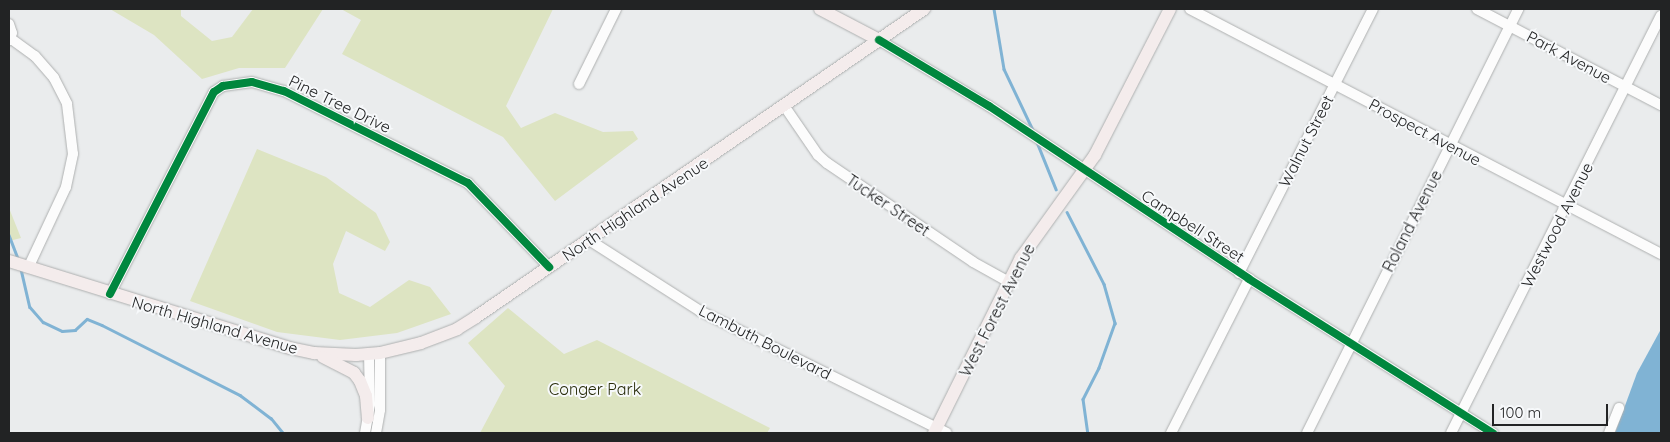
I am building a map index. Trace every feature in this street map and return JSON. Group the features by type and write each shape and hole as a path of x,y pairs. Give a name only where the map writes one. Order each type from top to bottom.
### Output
{"main road":[{"name":"Campbell Street","path":"820,9 879,40"},
{"name":"North Highland Avenue","path":"9,261 262,341 314,353 337,355 375,353 422,343 456,329 785,106 924,9"},
{"name":"West Forest Avenue","path":"939,432 1009,282 1032,240 1085,171 1170,9"},
{"path":"314,353 354,373 366,396 368,418"}],"street":[{"path":"579,84 616,9"},
{"name":"Prospect Avenue","path":"1190,9 1450,146 1661,254"},
{"name":"Walnut Street","path":"1239,272 1373,9"},
{"name":"Park Avenue","path":"1477,9 1661,105"},
{"name":"Roland Avenue","path":"1307,433 1518,9"},
{"name":"Westwood Avenue","path":"1451,433 1567,206 1661,16"},
{"path":"9,24 12,33 10,39 35,56 54,78 67,104 73,154 66,187 28,268"},
{"name":"Campbell Street","path":"879,40 989,106 1249,279 1460,414 1493,433"},
{"name":"Pine Tree Drive","path":"110,294 214,92 223,86 245,83 268,85 284,91 455,175 479,193 549,267"},
{"name":"Tucker Street","path":"785,106 818,155 827,163 973,262 1009,282"},
{"name":"Lambuth Boulevard","path":"589,240 700,310 939,432"},
{"path":"1171,433 1249,279"},
{"path":"365,433 375,353"},
{"path":"375,353 380,410 376,433"},
{"path":"1609,433 1619,408"}],"green space":[{"path":"110,9 181,9 181,16 212,41 232,37 253,9 323,9 285,68 239,68 202,79 154,35"},
{"path":"341,9 553,9 506,106 521,128 555,113 603,132 633,131 638,139 555,201 503,137 342,54 361,20"},
{"path":"257,149 326,177 376,213 390,242 385,251 346,231 333,264 339,293 370,307 409,280 430,287 451,314 397,333 340,340 277,332 190,301"},
{"path":"9,208 21,238 9,241"},
{"name":"Conger Park","path":"508,308 564,354 597,340 770,428 767,433 480,433 505,386 468,343"}],"water":[{"path":"1661,329 1661,433 1615,433 1637,373"}],"waterway":[{"path":"994,9 1004,69 1033,130"},
{"path":"1037,142 1056,189"},
{"path":"1067,212 1104,284 1115,323 1099,368 1083,399 1088,433"},
{"path":"9,235 18,259"},
{"path":"21,269 30,307 43,322 62,331 75,330 87,319 102,325 240,395 271,418 283,433"}],"cycle path":[{"path":"879,40 989,106 1249,279 1493,433"},
{"path":"110,294 214,92 223,86 252,82 284,91 468,183 549,267"}]}
